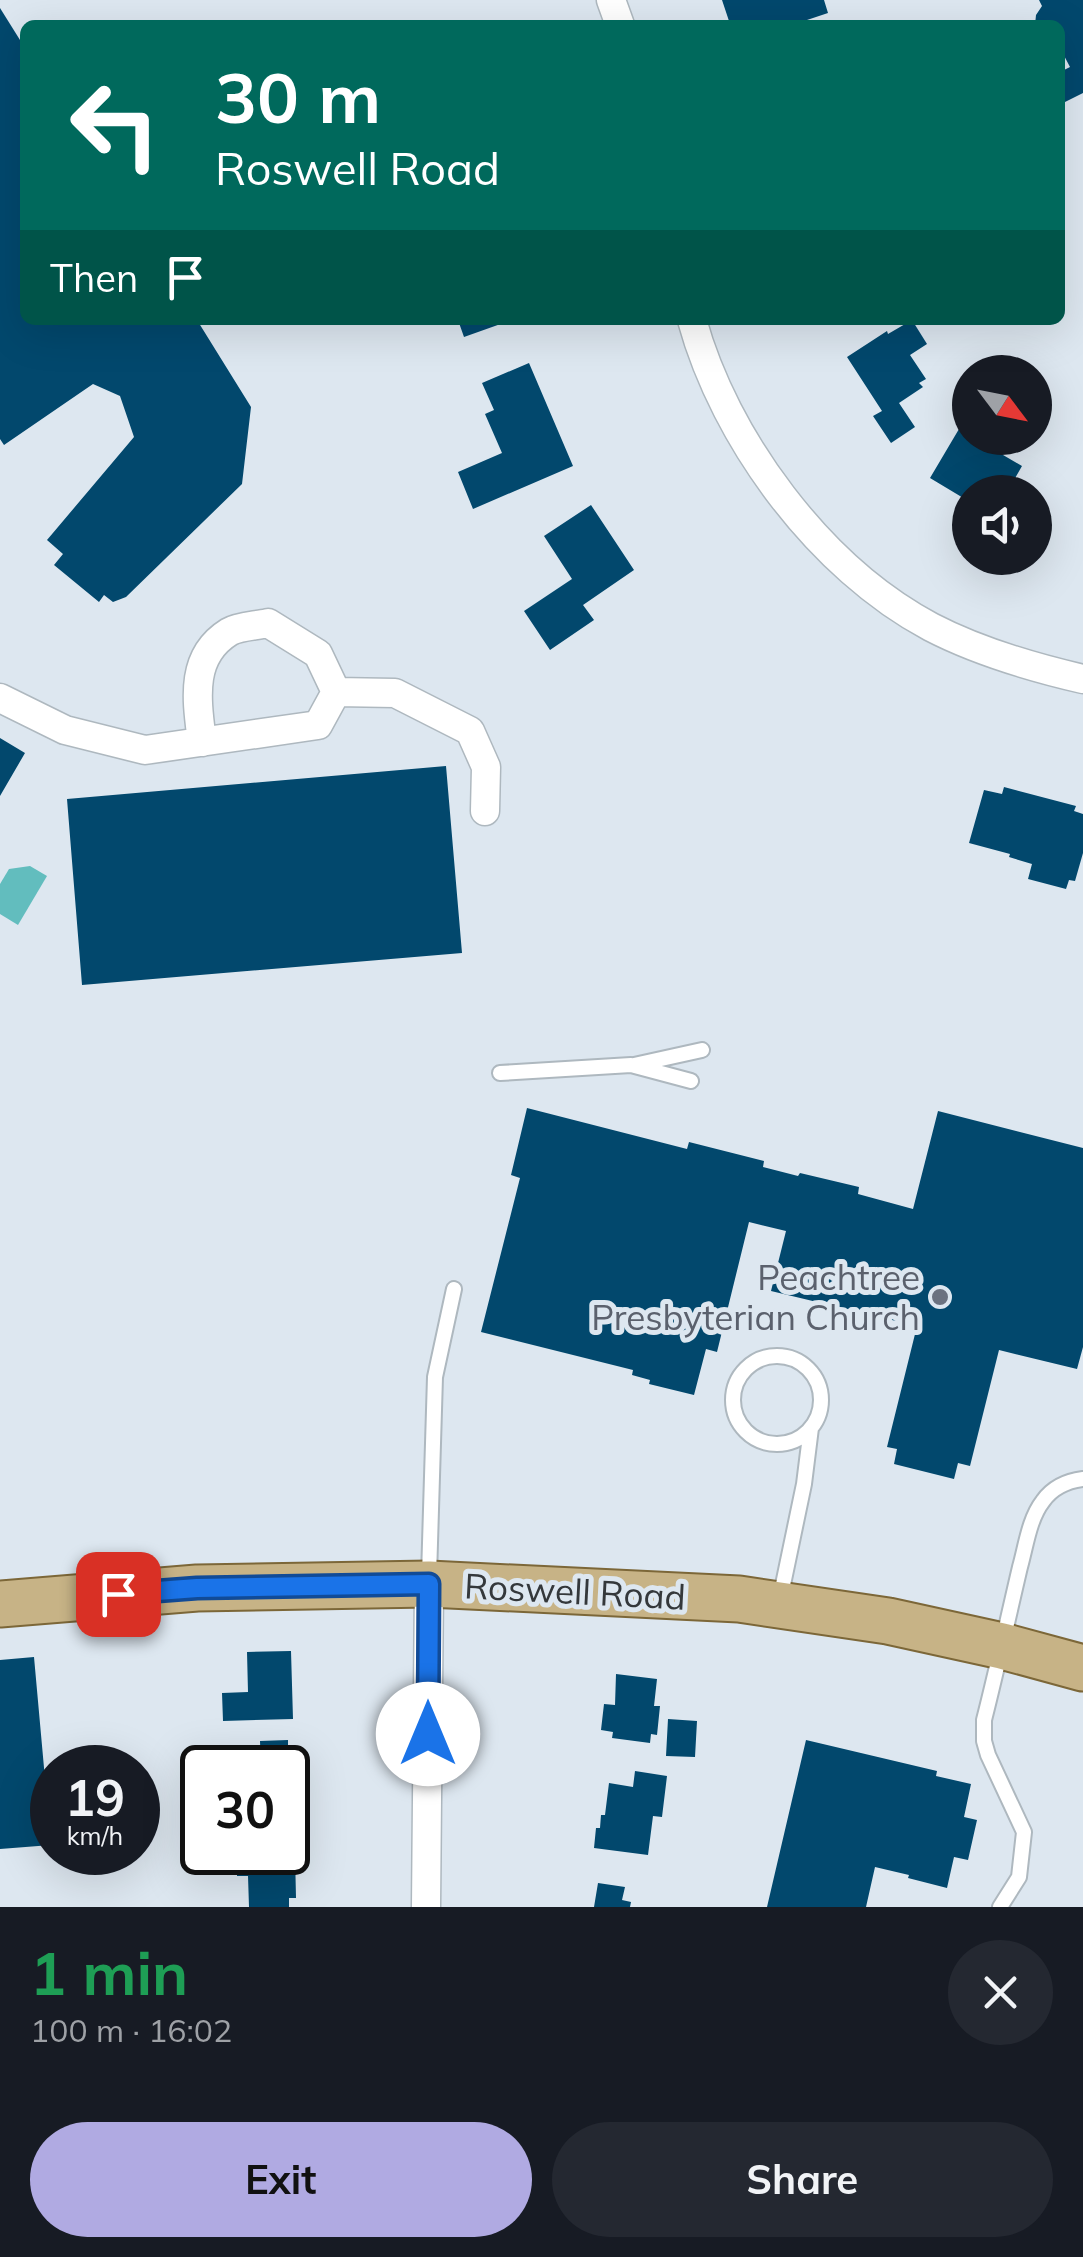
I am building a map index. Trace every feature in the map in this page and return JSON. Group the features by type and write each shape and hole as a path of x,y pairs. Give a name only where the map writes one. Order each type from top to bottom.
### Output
{"main road":[{"name":"Roswell Road","path":"0,1604 197,1588 429,1584 740,1598 888,1621 1083,1668"}],"street":[{"path":"694,325 710,374 732,420 768,478 812,531 869,586 929,626 976,648 1083,679"},
{"path":"202,742 196,692 206,652 232,630 268,623 318,654 336,692"},
{"path":"0,698 64,730 145,750 318,725 336,692"},
{"path":"336,692 395,694 470,730 486,767 484,811"},
{"path":"426,1907 429,1584"}],"lane":[{"path":"500,1073 631,1065 702,1050"},
{"path":"631,1065 691,1081"},
{"path":"429,1584 435,1376 454,1289"},
{"path":"778,1604 804,1484 811,1428 821,1402 820,1388 804,1366 779,1356 753,1363 742,1373 733,1398 734,1412 749,1435 762,1442 789,1443 811,1428"},
{"path":"1000,1907 1019,1877 1024,1832 984,1741 984,1720 1036,1511 1055,1489 1083,1479"}],"water":[{"path":"30,866 47,876 18,925 0,914 0,884 9,869"}],"building":[{"path":"722,0 824,0 828,13 807,20 729,20"},
{"path":"1039,0 1083,0 1083,93 1065,102 1065,70 1070,67 1065,58 1065,20 1036,20 1042,6"},
{"path":"0,8 20,40 20,325 200,325 251,407 242,484 126,597 113,602 104,595 99,602 54,565 63,554 47,540 134,437 120,396 93,384 4,445 0,439"},
{"path":"460,325 498,325 464,337"},
{"path":"903,325 915,325 927,344 910,355 926,379 919,383 923,387 899,403 915,427 891,443 873,416 882,411 847,357 887,331 888,334"},
{"path":"529,363 573,466 473,509 458,472 502,453 485,414 494,410 482,383"},
{"path":"952,441 952,455 1003,455 1022,466 1017,475 952,475 952,491 930,478"},
{"path":"591,505 634,570 583,605 594,620 550,650 524,611 572,579 544,536"},
{"path":"0,738 25,753 0,796"},
{"path":"446,766 462,953 82,985 67,799"},
{"path":"1004,787 1076,806 1074,811 1083,814 1083,853 1075,881 1069,880 1066,889 1028,879 1032,864 969,843 984,790 1002,794"},
{"name":"Peachtree Presbyterian Church","path":"527,1108 687,1149 689,1142 764,1161 763,1167 859,1187 858,1194 913,1209 938,1111 1083,1148 1083,1347 1077,1369 999,1350 970,1466 958,1463 954,1479 894,1464 897,1449 887,1447 917,1326 771,1291 786,1231 749,1222 717,1352 706,1349 694,1395 649,1384 650,1380 632,1375 633,1370 481,1332 520,1178 511,1175"},
{"path":"291,1651 293,1719 223,1721 222,1693 248,1692 247,1652"},
{"path":"34,1657 42,1745 30,1745 30,1847 0,1849 0,1660"},
{"path":"616,1674 657,1679 657,1735 651,1734 650,1743 612,1738 613,1732 601,1730 604,1704 615,1705"},
{"path":"668,1719 697,1721 695,1757 666,1756"},
{"path":"288,1740 288,1745 260,1745 260,1741"},
{"path":"806,1740 937,1771 936,1776 971,1784 964,1817 977,1820 968,1860 954,1857 947,1888 875,1867 866,1907 767,1907"},
{"path":"635,1771 667,1776 662,1817 653,1816 648,1855 594,1848 596,1828 600,1828 601,1815 605,1815 609,1783 633,1787"},
{"path":"295,1875 296,1898 289,1898 289,1907 249,1907 248,1876 237,1876"},
{"path":"598,1883 625,1887 622,1900 631,1902 630,1907 594,1907"}],"place":[{"name":"Peachtree Presbyterian Church","path":"940,1297"}],"route":[{"path":"118,1594 197,1588 429,1584 428,1734"}]}
